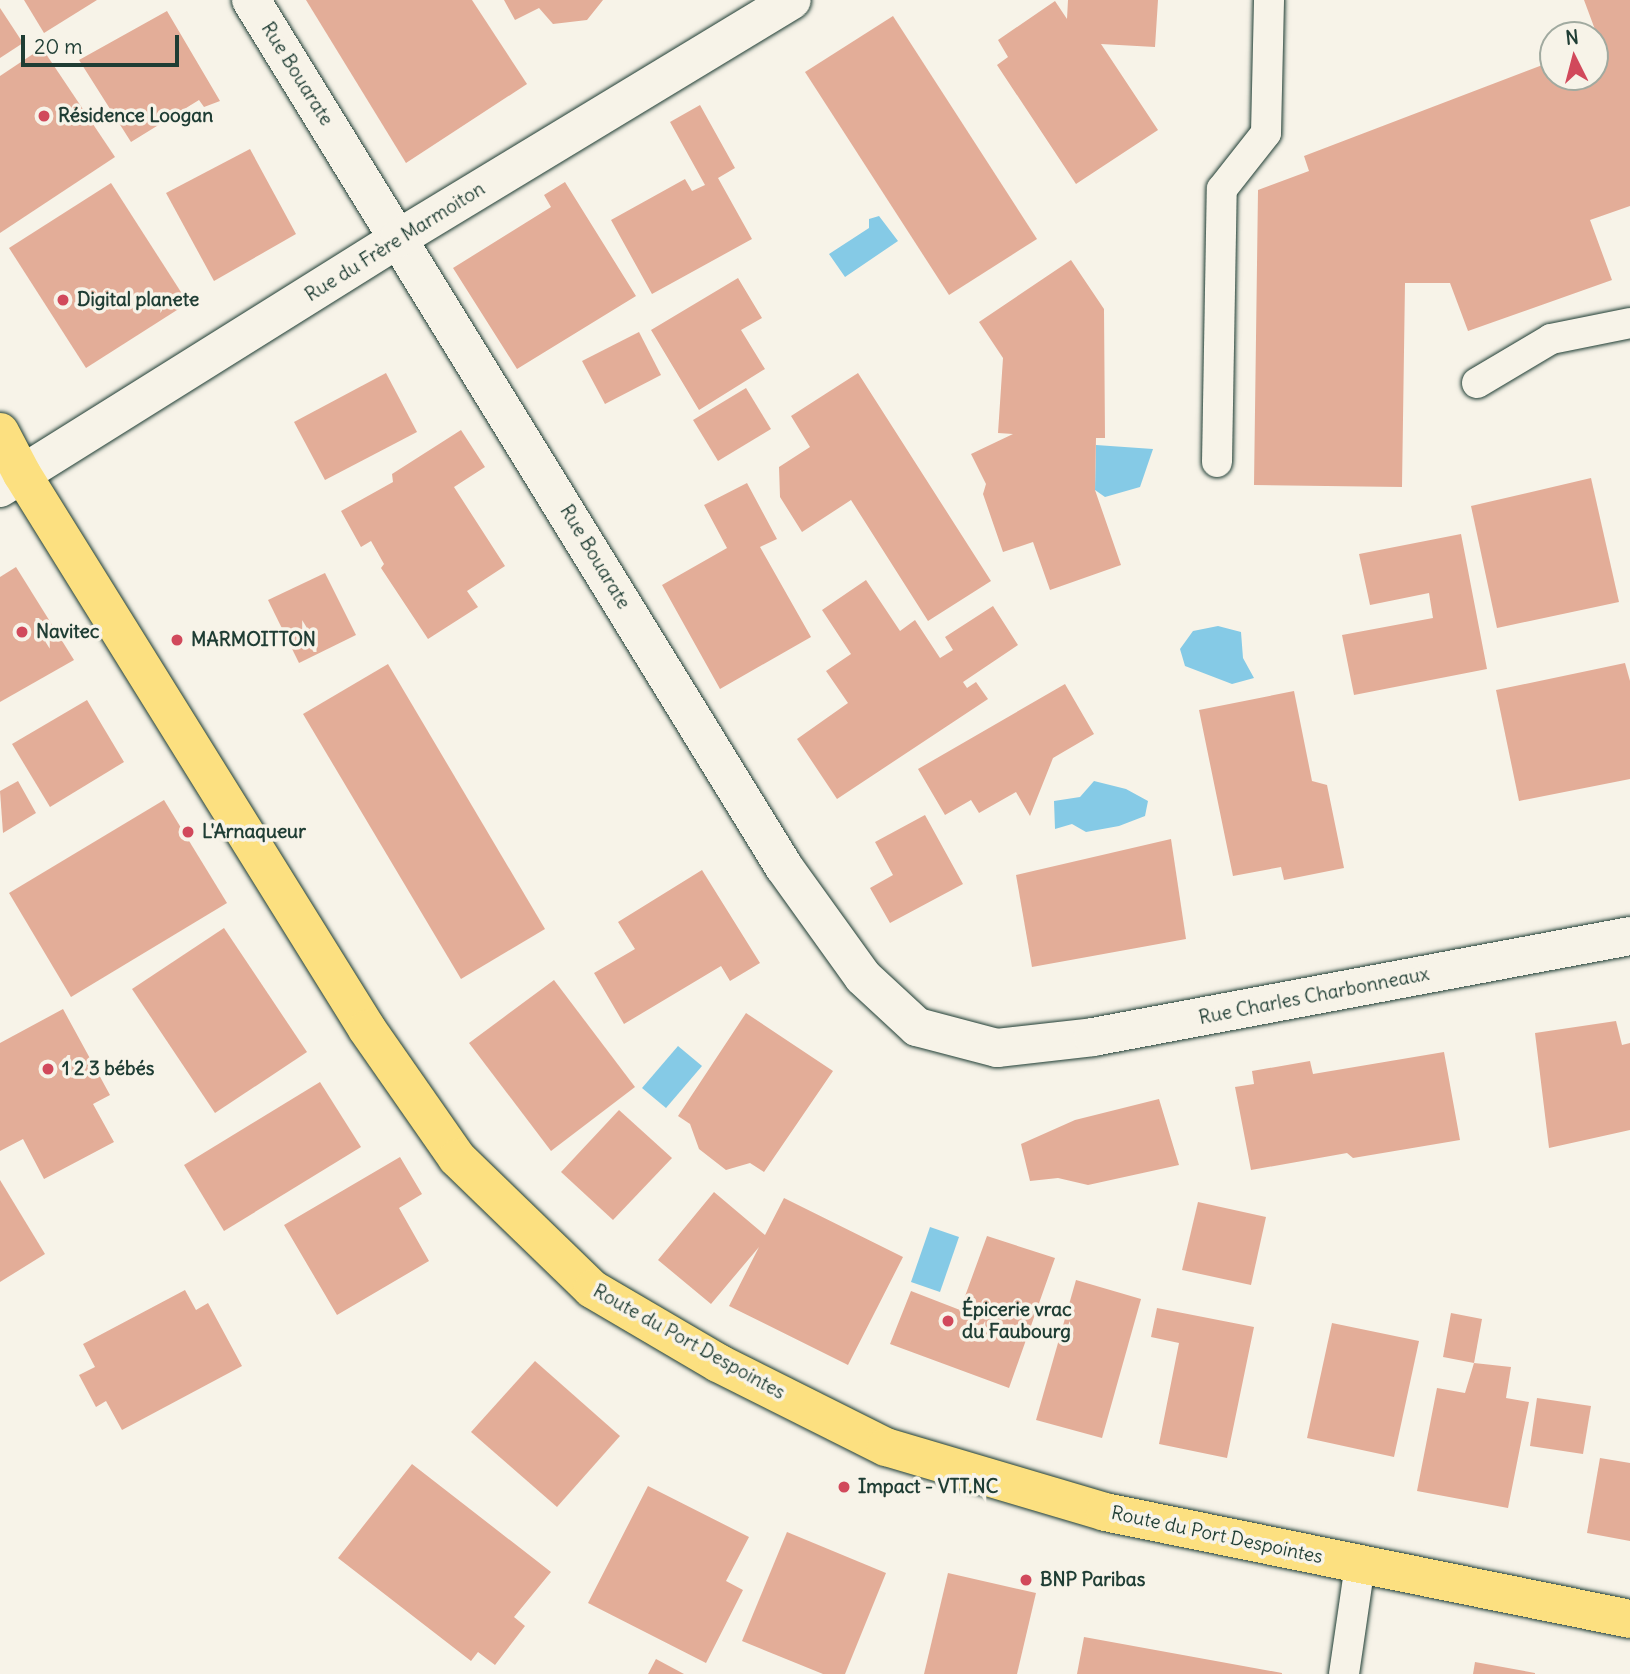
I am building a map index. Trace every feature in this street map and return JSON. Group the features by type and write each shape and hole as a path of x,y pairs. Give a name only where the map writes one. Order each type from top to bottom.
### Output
{"main road":[{"name":"Route du Port Despointes","path":"0,432 11,481 367,1029 449,1147 592,1289 718,1363 886,1447 1105,1512 1630,1619"}],"street":[{"name":"Rue Bouarate","path":"251,0 784,867 863,976 918,1027 997,1048"},
{"name":"Rue du Frère Marmoiton","path":"11,481 399,238 792,0"},
{"name":"Rue Charles Charbonneaux","path":"997,1048 1093,1037 1630,936"}],"lane":[{"path":"1217,462 1223,189 1266,133 1269,0"},
{"path":"1477,383 1551,339 1630,323"},
{"path":"1344,1674 1360,1564"}],"water":[{"path":"879,216 898,241 845,277 829,254 869,228 869,219"},
{"path":"1096,445 1153,449 1140,487 1105,497 1095,490"},
{"path":"1218,626 1241,632 1243,658 1254,678 1232,684 1185,666 1180,649 1193,631"},
{"path":"1094,781 1126,789 1148,801 1145,816 1119,826 1086,832 1072,824 1055,829 1054,801 1080,797"},
{"path":"678,1046 702,1066 666,1108 642,1088"},
{"path":"930,1227 959,1237 940,1292 911,1282"}],"building":[{"path":"24,0 97,0 44,33"},
{"path":"306,0 472,0 527,84 406,163"},
{"path":"504,0 603,0 587,20 553,24 539,8 515,20"},
{"path":"1068,0 1158,0 1155,47 1101,44 1158,130 1076,184 997,65 1008,57 998,40 1055,1 1067,19"},
{"path":"1584,0 1630,0 1630,206 1590,220 1612,280 1468,331 1450,283 1405,283 1402,487 1254,485 1258,190 1309,171 1304,156 1539,66 1539,91 1609,91 1609,21 1592,21"},
{"path":"0,8 23,43 0,58"},
{"path":"167,11 220,101 204,107 199,100 131,142 79,60"},
{"path":"893,16 1037,239 949,295 805,72"},
{"name":"Résidence Loogan","path":"42,48 115,157 0,233 0,76"},
{"path":"700,105 735,168 718,178 752,239 652,294 611,220 685,179 692,191 705,185 670,122"},
{"path":"250,149 296,234 214,281 166,193"},
{"path":"565,182 636,296 517,369 453,268 551,207 544,195"},
{"path":"111,183 188,303 86,368 9,248"},
{"path":"1071,260 1104,309 1105,438 1096,438 1095,490 1121,565 1050,590 1033,542 1003,552 983,494 986,484 971,454 1013,434 998,433 1003,358 979,322"},
{"path":"738,278 762,318 741,330 765,369 699,410 651,330"},
{"path":"639,332 661,375 605,404 582,361"},
{"path":"386,373 417,432 325,480 294,422"},
{"path":"858,373 991,581 928,621 851,500 802,532 780,497 779,467 810,447 791,416"},
{"path":"746,388 771,429 718,461 693,420"},
{"path":"461,430 485,467 454,487 505,566 467,591 478,607 428,639 381,568 384,564 371,541 361,547 341,511 393,482 392,474"},
{"path":"1591,478 1619,602 1497,628 1471,506"},
{"path":"747,483 777,539 760,547 811,637 720,689 662,585 727,548 704,505"},
{"path":"1461,534 1487,669 1354,695 1342,635 1433,618 1429,593 1370,605 1359,554"},
{"path":"16,567 74,660 0,702 0,577"},
{"path":"325,573 356,635 299,663 268,600"},
{"path":"866,580 900,631 915,620 940,658 953,650 945,637 993,606 1018,645 963,682 967,688 976,682 988,699 837,799 797,739 848,703 826,671 851,654 822,610"},
{"path":"1625,663 1630,681 1630,779 1519,801 1496,690"},
{"path":"388,664 545,929 461,979 303,714"},
{"path":"1065,684 1094,734 1053,758 1030,816 1016,792 979,813 971,800 945,815 918,769"},
{"path":"1294,691 1312,781 1327,785 1344,868 1284,880 1281,867 1233,876 1199,710"},
{"path":"87,700 124,762 50,807 12,744"},
{"path":"18,781 36,813 3,833 0,791"},
{"path":"164,800 227,903 71,997 9,893"},
{"path":"925,815 963,884 890,923 870,888 893,875 875,842"},
{"path":"1171,839 1186,939 1032,967 1016,875"},
{"path":"702,870 760,963 730,981 721,966 624,1024 594,973 635,949 618,922"},
{"path":"224,928 307,1052 215,1113 132,989"},
{"path":"554,980 635,1087 551,1151 469,1043"},
{"name":"1 2 3 bébés","path":"63,1009 110,1095 93,1104 114,1142 44,1179 23,1139 0,1151 0,1043"},
{"path":"746,1013 833,1071 764,1172 750,1163 726,1170 699,1149 690,1124 678,1116"},
{"path":"1616,1021 1622,1045 1630,1043 1630,1130 1549,1148 1535,1033"},
{"path":"1444,1052 1460,1140 1353,1158 1347,1153 1251,1170 1235,1087 1254,1084 1252,1071 1310,1061 1313,1074"},
{"path":"320,1082 361,1147 224,1231 184,1165"},
{"path":"1159,1099 1179,1165 1088,1185 1058,1178 1030,1181 1021,1144 1075,1120"},
{"path":"619,1110 672,1158 613,1220 561,1172"},
{"path":"400,1157 422,1194 399,1208 429,1261 337,1315 284,1225"},
{"path":"0,1180 45,1254 0,1282"},
{"path":"714,1192 765,1235 784,1198 903,1257 848,1365 729,1306 759,1247 711,1304 658,1260"},
{"path":"1198,1202 1266,1217 1251,1285 1182,1270"},
{"path":"987,1236 1055,1258 1009,1388 890,1344 911,1291 960,1310"},
{"path":"1076,1280 1141,1299 1102,1438 1036,1420"},
{"path":"185,1290 196,1310 208,1303 242,1366 122,1430 106,1401 96,1407 79,1375 95,1367 83,1344"},
{"path":"1157,1308 1254,1327 1227,1458 1159,1444 1179,1343 1151,1337"},
{"path":"1451,1313 1482,1319 1474,1363 1443,1357"},
{"path":"1332,1323 1419,1341 1394,1457 1307,1438"},
{"path":"535,1361 620,1436 557,1507 471,1432"},
{"path":"1474,1363 1511,1367 1506,1398 1529,1402 1508,1508 1417,1491 1437,1388 1465,1393"},
{"path":"1537,1398 1591,1406 1583,1454 1530,1446"},
{"path":"1600,1458 1630,1463 1630,1541 1587,1533"},
{"path":"412,1464 551,1572 514,1617 525,1626 495,1665 478,1652 471,1661 338,1558"},
{"path":"648,1486 749,1537 726,1581 743,1590 706,1663 588,1603"},
{"path":"787,1532 886,1573 845,1674 823,1674 742,1641"},
{"path":"948,1573 1036,1593 1017,1674 924,1674"},
{"path":"1084,1637 1282,1673 1282,1674 1077,1674"},
{"path":"656,1659 684,1674 648,1674"},
{"path":"1475,1662 1535,1673 1535,1674 1473,1674"}],"place":[{"name":"Résidence Loogan","path":"44,116"},
{"name":"Digital planete","path":"63,300"},
{"name":"Navitec","path":"22,632"},
{"name":"MARMOITTON","path":"177,640"},
{"name":"L'Arnaqueur","path":"188,832"},
{"name":"1 2 3 bébés","path":"48,1069"},
{"name":"Épicerie vrac du Faubourg","path":"948,1321"},
{"name":"Impact - VTT.NC","path":"844,1487"},
{"name":"BNP Paribas","path":"1026,1580"}]}
